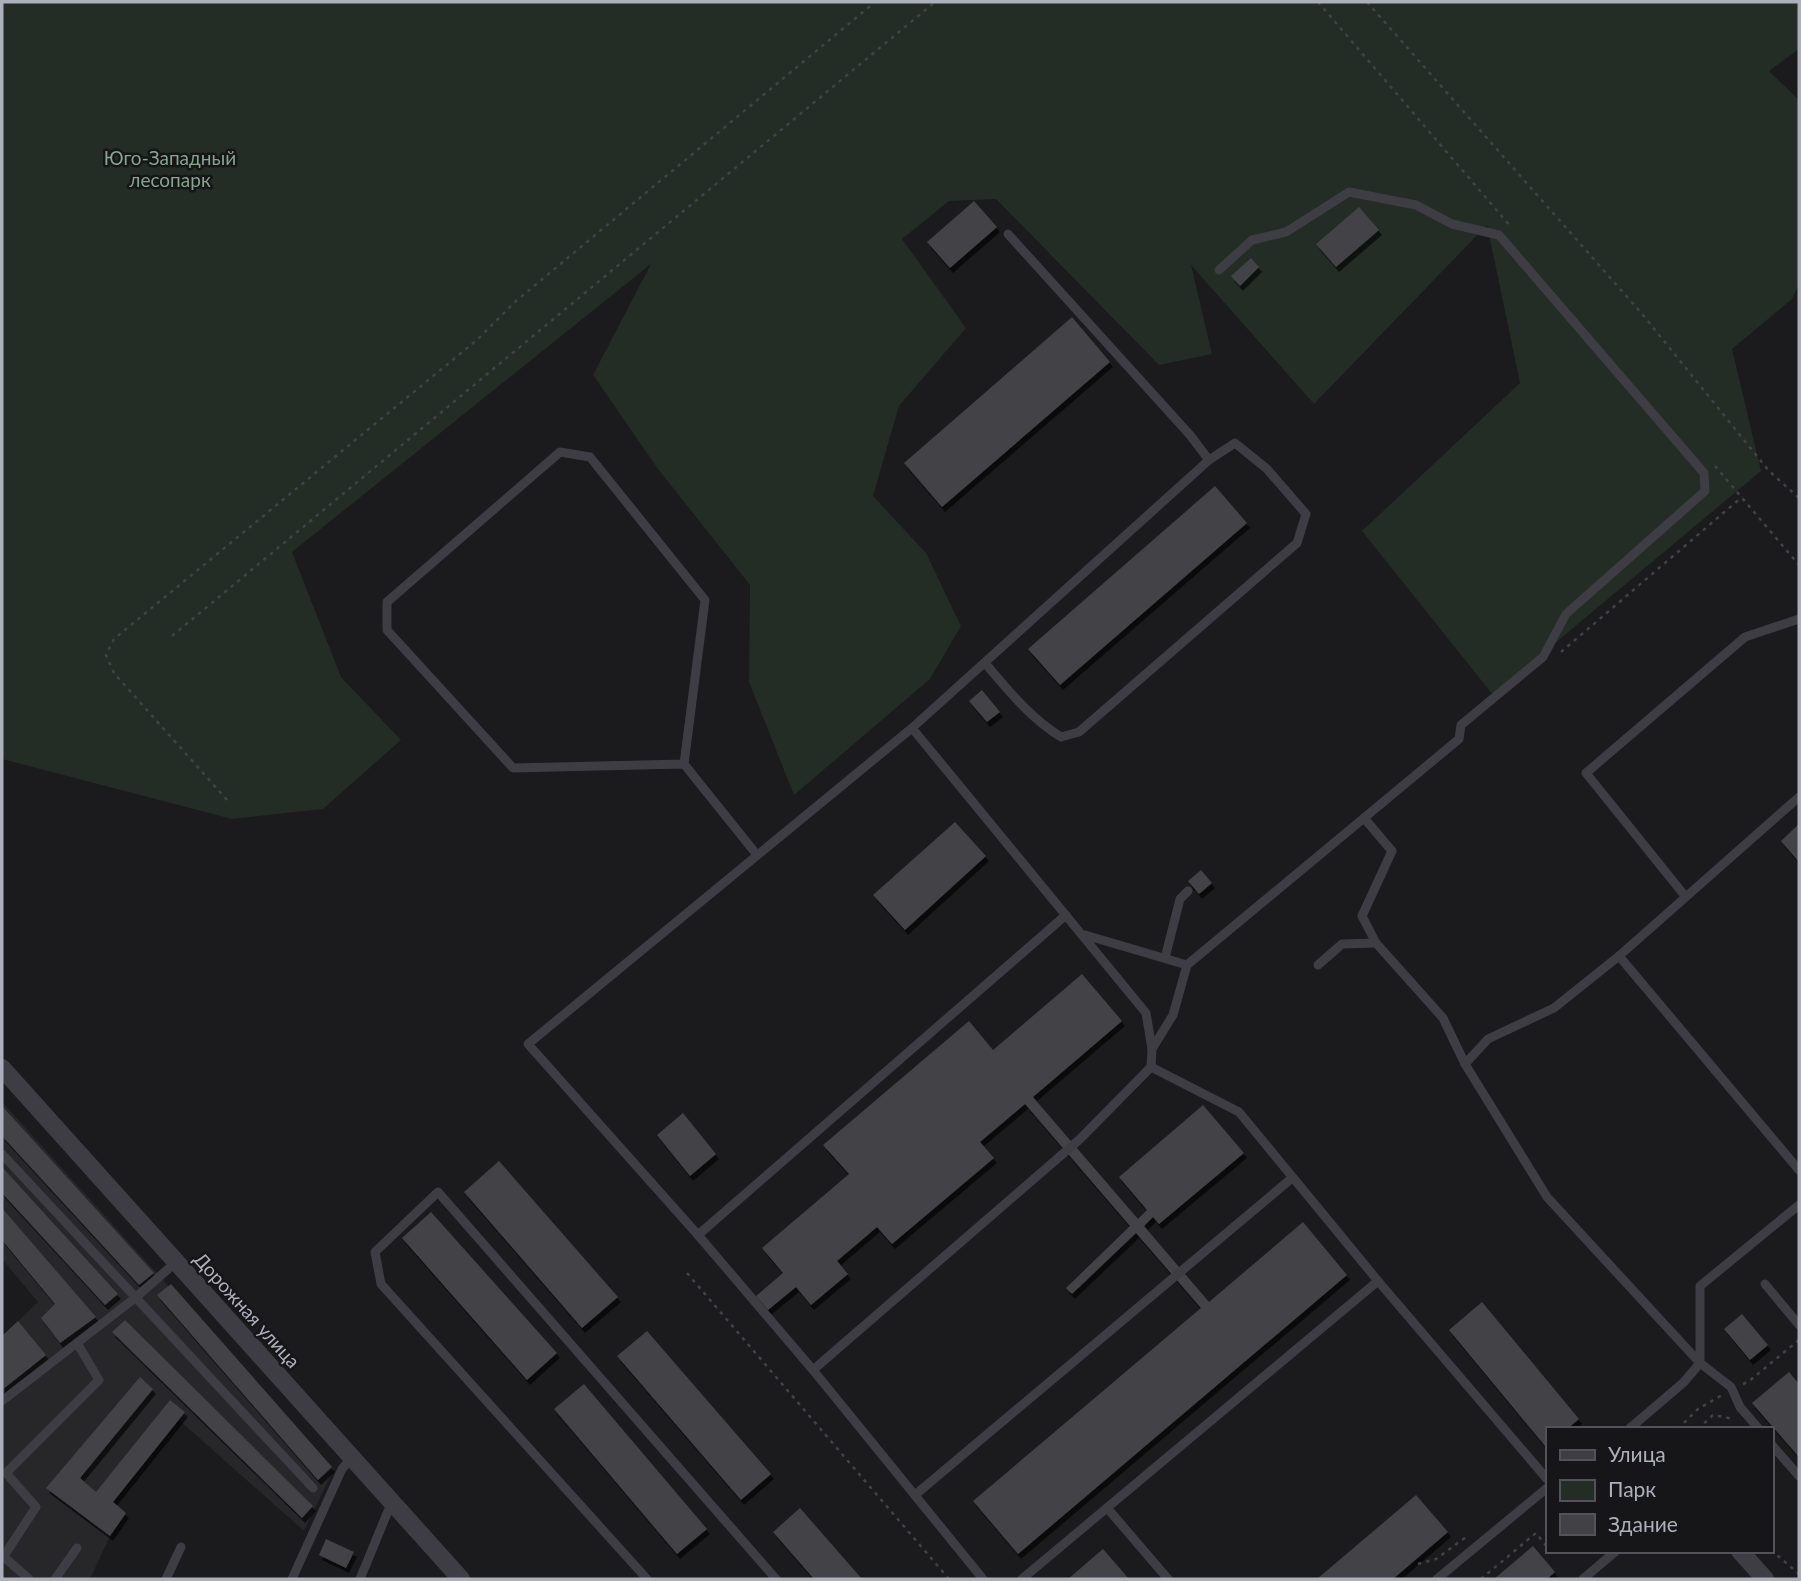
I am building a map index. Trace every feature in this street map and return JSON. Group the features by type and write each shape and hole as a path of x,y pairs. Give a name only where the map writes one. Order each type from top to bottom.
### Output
{"street":[{"name":"Дорожная улица","path":"2,1068 461,1579"},
{"path":"1742,1553 1765,1579"}],"lane":[{"path":"1152,1049 1174,1016 1187,965 1458,739 1461,725 1543,657 1566,614 1705,491 1704,473 1499,235 1452,224 1416,205 1349,192 1286,232 1252,240 1219,270"},
{"path":"1008,234 1190,435 1209,460"},
{"path":"983,1579 813,1370 698,1235 528,1045 912,728 1209,460 1235,443 1267,469 1306,514 1297,544 1079,732 1061,737 1046,728 1018,702 985,663"},
{"path":"684,764 513,768 387,630 387,602 560,452 590,457 705,600 684,764 757,855"},
{"path":"1685,897 1586,773 1745,637 1799,620"},
{"path":"813,1370 1080,1139 1151,1066 1152,1049 1146,1013 912,728"},
{"path":"1465,1064 1488,1039 1554,1008 1619,956 1799,797"},
{"path":"1364,818 1392,851 1362,916 1376,943 1443,1018 1465,1064 1547,1197 1700,1363 1731,1387 1740,1407 1757,1427"},
{"path":"1164,958 1180,899 1188,891"},
{"path":"698,1235 1066,915"},
{"path":"1083,934 1187,965"},
{"path":"1318,965 1342,944 1376,943"},
{"path":"1619,956 1799,1170"},
{"path":"1151,1066 1239,1112 1378,1281 1546,1478"},
{"path":"2,1154 313,1488"},
{"path":"915,1495 1292,1178"},
{"path":"647,1579 381,1284 375,1252 438,1192 776,1579"},
{"path":"1631,1427 1684,1382 1700,1363 1699,1286 1799,1205"},
{"path":"2,1401 176,1263"},
{"path":"1022,1579 1378,1281"},
{"path":"1765,1284 1799,1325"},
{"path":"29,1579 3,1558 36,1507 6,1473 99,1380 77,1343"},
{"path":"1773,1446 1799,1476"},
{"path":"292,1579 342,1469 352,1457"},
{"path":"1437,1579 1546,1489"},
{"path":"360,1579 388,1511 394,1503"},
{"path":"1108,1508 1168,1579"},
{"path":"166,1579 181,1547"},
{"path":"55,1579 77,1548"},
{"path":"1583,1579 1614,1553"}],"path":[{"path":"227,800 114,673 106,655 114,639 478,340 516,301 875,2"},
{"path":"172,636 935,2"},
{"path":"1367,2 1643,314 1769,471 1799,498"},
{"path":"1553,658 1742,498"},
{"path":"687,1273 949,1579"},
{"path":"1700,1427 1713,1415 1743,1422"},
{"path":"1481,1579 1535,1533 1546,1546"},
{"path":"1773,1552 1799,1574"}],"shaded area":[{"path":"2,1102 334,1469 304,1531 179,1420 113,1501 126,1513 110,1536 90,1579 2,1579 2,1337 38,1302 2,1259"}],"green space":[{"name":"Юго-Западный лесопарк","path":"2,2 1799,2 1799,49 1769,71 1799,100 1799,284 1792,299 1732,349 1761,471 1493,695 1362,531 1520,383 1487,225 1314,404 1191,265 1212,354 1159,365 996,199 949,201 902,239 966,328 899,406 873,496 926,553 961,626 930,679 794,795 749,682 750,585 658,469 593,375 651,264 292,552 341,677 401,740 323,809 232,819 2,759"}],"building":[{"path":"974,201 997,227 950,268 927,242"},
{"path":"1359,207 1379,230 1336,267 1316,244"},
{"path":"1251,258 1259,267 1240,286 1231,276"},
{"path":"1072,317 1110,362 942,507 904,463"},
{"path":"1215,486 1247,523 1060,685 1028,649"},
{"path":"982,690 1000,712 987,722 969,701"},
{"path":"955,822 986,856 905,930 873,895"},
{"path":"1799,824 1799,862 1781,841"},
{"path":"1201,870 1212,883 1199,894 1188,881"},
{"path":"1082,974 1122,1021 1033,1097 1138,1219 1147,1210 1119,1177 1203,1105 1244,1153 1159,1224 1153,1217 1144,1226 1209,1302 1303,1222 1347,1275 1018,1554 973,1501 1201,1308 1136,1233 1072,1294 1066,1288 1130,1226 1025,1104 980,1142 994,1158 892,1244 877,1227 837,1261 848,1274 811,1305 796,1287 768,1310 756,1296 783,1273 762,1248 849,1174 823,1145 969,1021 993,1050"},
{"path":"2,1106 154,1273 139,1285 2,1136"},
{"path":"683,1113 716,1154 690,1176 657,1135"},
{"path":"499,1161 618,1297 582,1328 464,1192"},
{"path":"2,1167 118,1294 105,1305 2,1193"},
{"path":"2,1208 96,1317 60,1343 41,1318 55,1304 2,1240"},
{"path":"431,1212 557,1353 527,1380 402,1238"},
{"path":"171,1284 332,1467 318,1480 157,1295"},
{"path":"1482,1302 1579,1419 1569,1427 1546,1427 1546,1447 1449,1330"},
{"path":"1742,1314 1768,1345 1750,1360 1724,1329"},
{"path":"125,1320 313,1506 302,1518 112,1332"},
{"path":"18,1321 46,1355 2,1390 2,1336"},
{"path":"647,1331 771,1474 741,1500 617,1356"},
{"path":"1789,1372 1799,1384 1799,1457 1773,1427 1752,1403"},
{"path":"140,1377 153,1389 80,1478 96,1492 170,1400 185,1412 113,1502 126,1513 110,1536 46,1488"},
{"path":"584,1384 707,1529 677,1554 554,1409"},
{"path":"1416,1495 1448,1532 1393,1579 1317,1579"},
{"path":"800,1508 862,1579 814,1579 773,1532"},
{"path":"326,1539 354,1552 346,1568 319,1555"},
{"path":"1533,1546 1555,1572 1547,1579 1494,1579"},
{"path":"1103,1549 1129,1579 1068,1579"}]}
